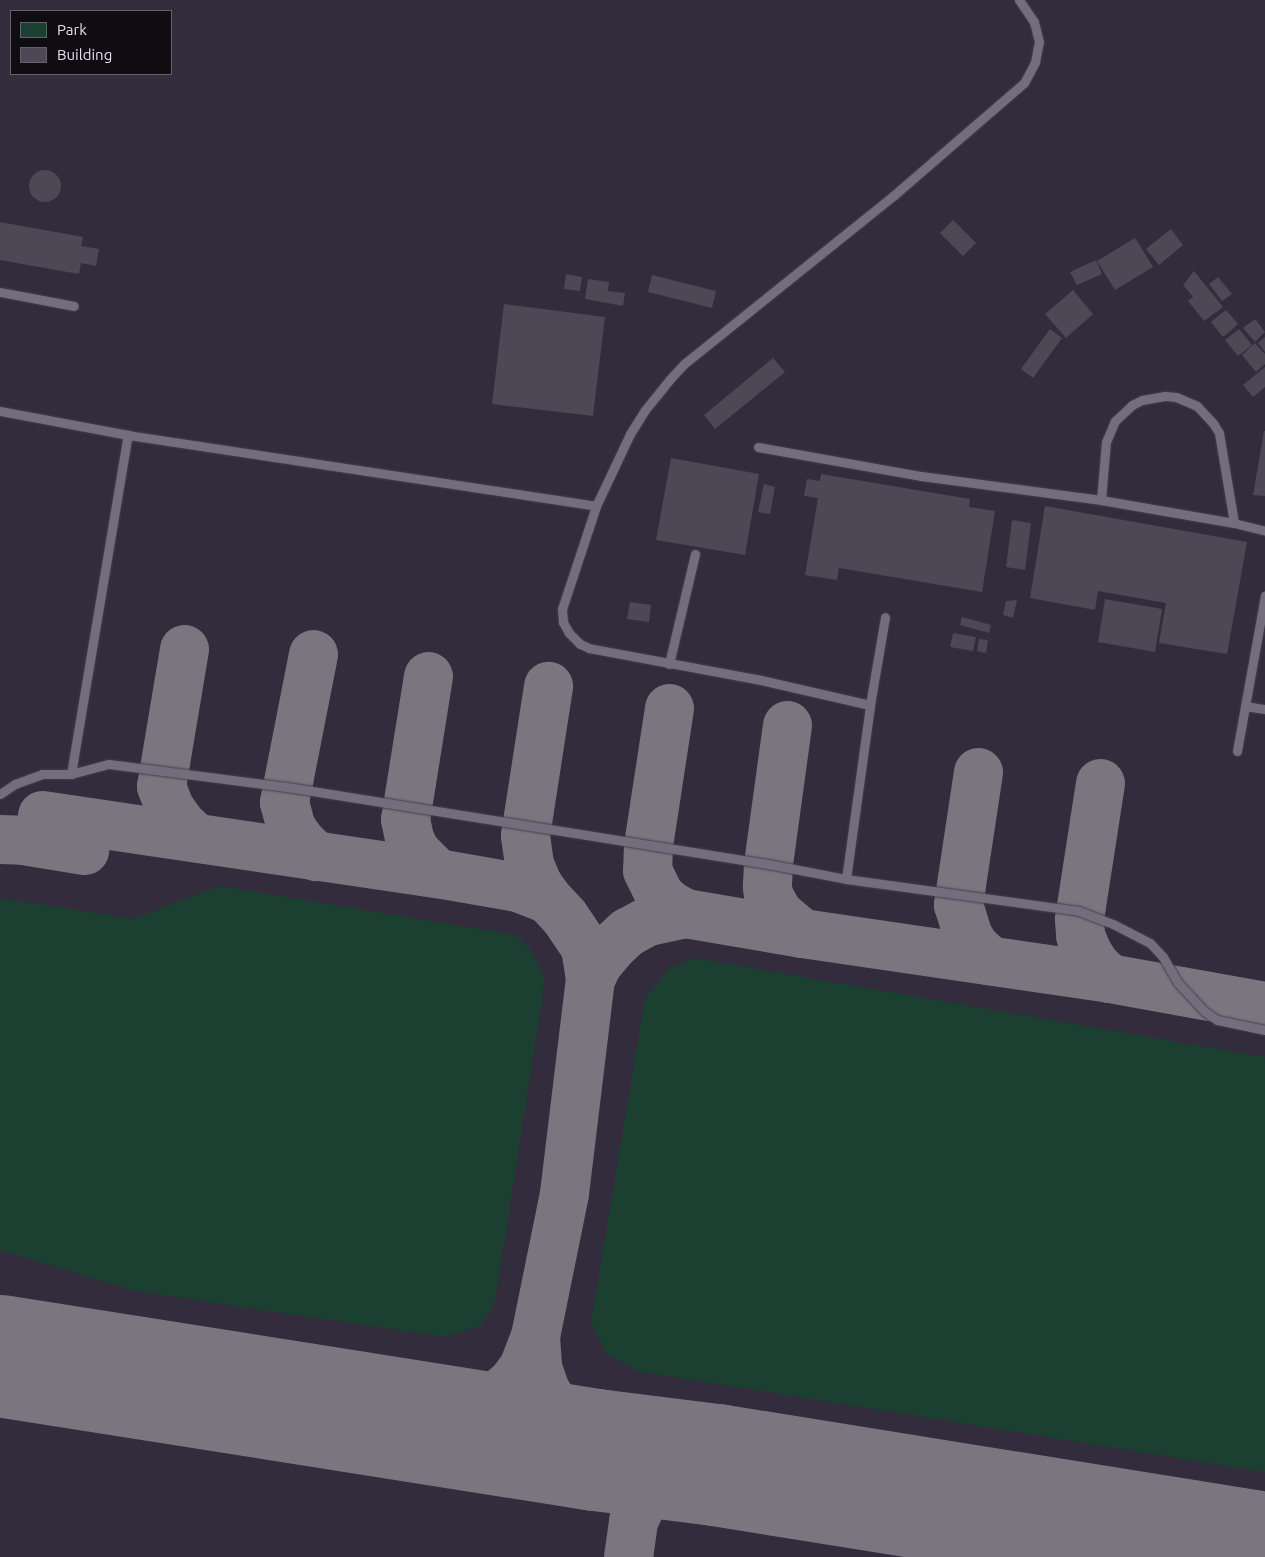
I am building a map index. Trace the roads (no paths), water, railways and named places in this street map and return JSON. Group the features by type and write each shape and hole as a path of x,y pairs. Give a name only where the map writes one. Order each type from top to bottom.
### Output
{"lane":[{"path":"870,705 761,680 589,648 580,644 566,628 562,609 596,506 640,418 657,394 684,364 893,196 1024,83 1035,62 1038,42 1034,22 1019,0"},
{"path":"0,292 74,306"},
{"path":"1101,500 1106,442 1115,421 1132,405 1142,400 1165,396 1176,397 1198,406 1213,423 1219,434 1234,523"},
{"path":"0,411 128,435 596,506"},
{"path":"70,774 128,435"},
{"path":"758,447 921,476 1101,500 1234,523 1265,531"},
{"path":"669,664 695,554"},
{"path":"1237,751 1265,595"},
{"path":"846,879 870,705 886,617"},
{"path":"1245,706 1265,709"},
{"path":"0,794 15,784 35,776 56,772 70,774 109,764 287,787 768,864 846,879 1079,911 1113,924 1150,943 1163,957 1178,983 1204,1011 1217,1020 1265,1030"}]}
